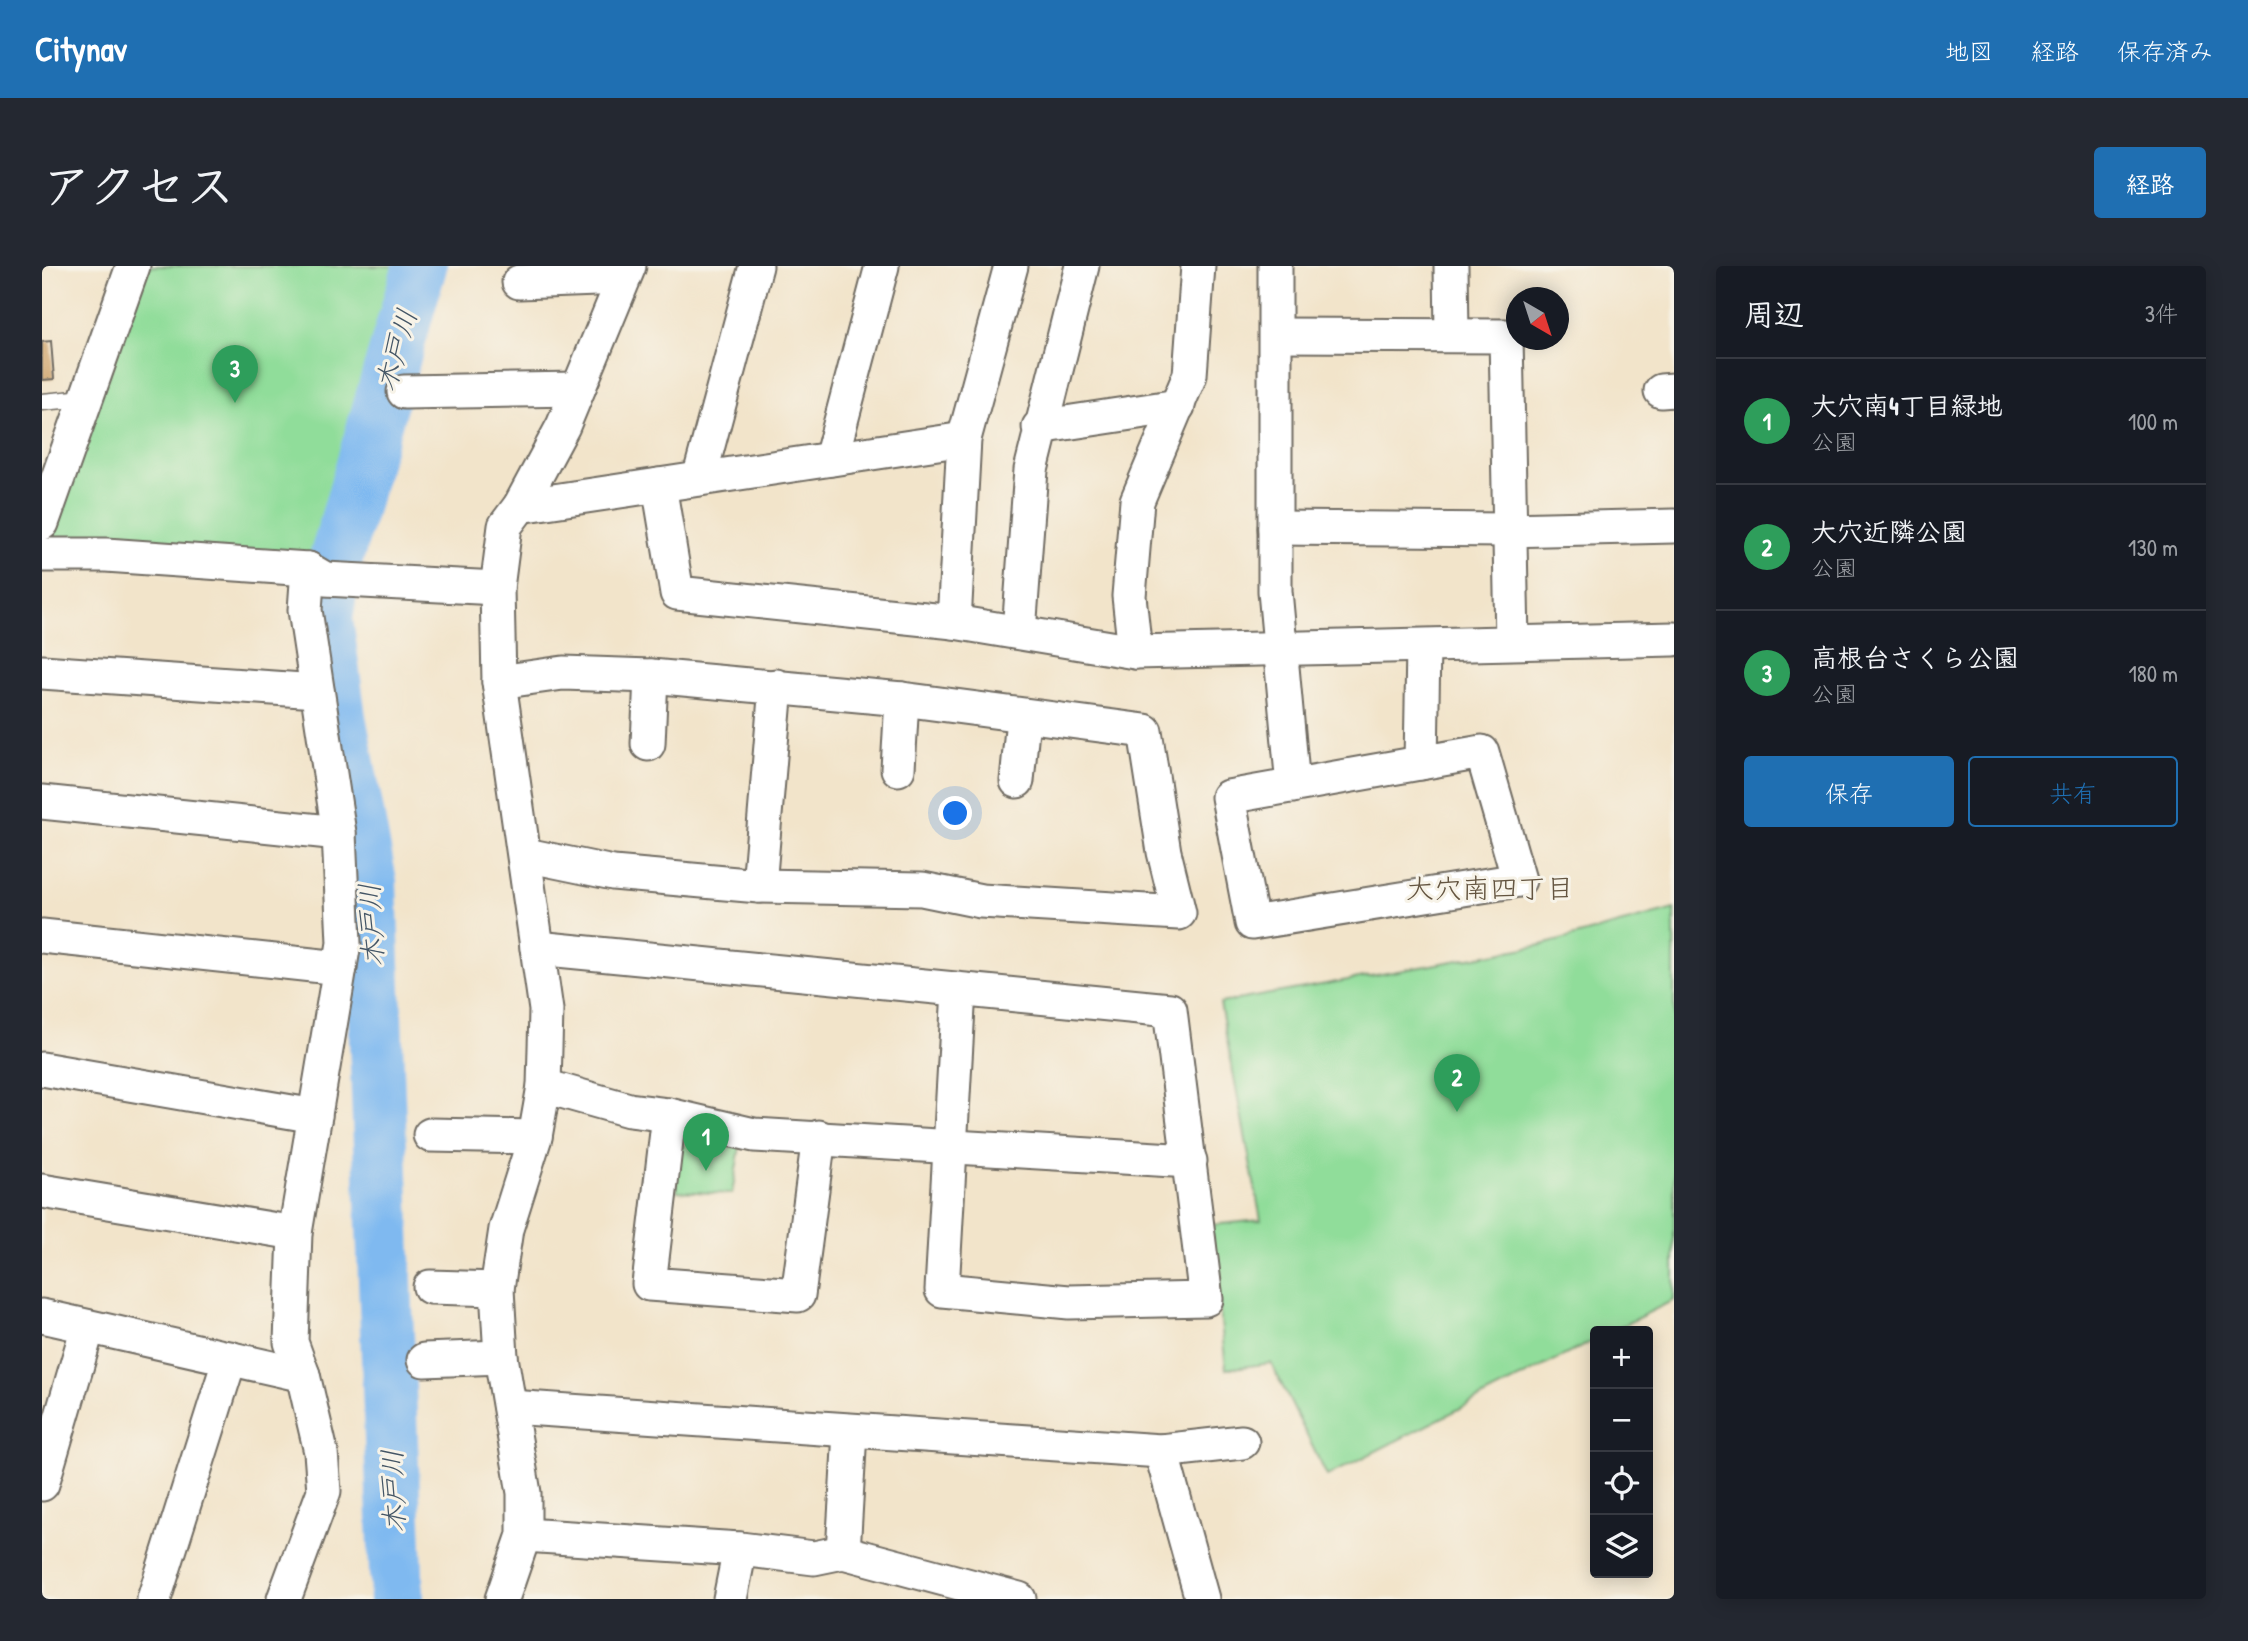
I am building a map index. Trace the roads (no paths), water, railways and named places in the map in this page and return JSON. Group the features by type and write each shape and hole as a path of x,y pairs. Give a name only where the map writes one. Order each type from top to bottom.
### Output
{"street":[{"path":"42,523 133,266"},
{"path":"699,479 756,266"},
{"path":"831,459 882,266"},
{"path":"954,622 964,439 1010,266"},
{"path":"1019,632 1031,470 1082,266"},
{"path":"1136,652 1129,596 1137,501 1190,375 1198,266"},
{"path":"1275,266 1275,528 1279,648 1293,786"},
{"path":"1451,266 1452,334"},
{"path":"502,1599 524,1535 524,1493 501,1357 497,1289 506,1229 535,1137 544,1086 545,1010 526,855 499,682 497,588 505,526 520,506 563,426 626,272 519,282"},
{"path":"1276,335 1506,336 1508,530 1513,642"},
{"path":"404,392 578,389"},
{"path":"1040,427 1178,406"},
{"path":"520,506 964,439"},
{"path":"659,485 677,593 954,622 1136,652 1674,639"},
{"path":"1275,528 1508,530 1674,526"},
{"path":"42,555 106,555 325,576 497,588"},
{"path":"284,1599 324,1492 321,1452 303,1374 291,1342 295,1233 344,943 340,833 305,610 325,576"},
{"path":"1421,763 1423,646"},
{"path":"42,673 317,691"},
{"path":"499,682 563,673 651,676 902,699 1023,718 1145,731 1164,852 1179,914 981,901 922,889 759,886 613,873 526,855"},
{"path":"648,744 651,676"},
{"path":"759,886 776,686"},
{"path":"898,769 902,699"},
{"path":"1017,780 1023,718"},
{"path":"1482,752 1519,880 1252,923 1228,797 1421,763 1482,752"},
{"path":"42,802 340,833"},
{"path":"42,936 340,968"},
{"path":"537,948 1170,1010 1206,1299 1069,1302 942,1290 959,990"},
{"path":"42,1069 315,1116"},
{"path":"544,1086 629,1110 669,1115 754,1135 1190,1161"},
{"path":"669,1115 649,1284 798,1295 819,1138"},
{"path":"430,1135 535,1137"},
{"path":"42,1191 295,1233"},
{"path":"430,1287 497,1289"},
{"path":"42,1317 303,1374"},
{"path":"42,1484 88,1327"},
{"path":"424,1360 501,1357"},
{"path":"154,1599 230,1358"},
{"path":"510,1407 1161,1451 1242,1442"},
{"path":"843,1552 850,1432"},
{"path":"1161,1451 1202,1599"},
{"path":"524,1535 740,1549 814,1558 843,1552 1019,1599"},
{"path":"730,1599 740,1549"}],"lane":[{"path":"42,402 86,398"}],"waterway":[{"name":"木戸川","path":"397,1599 370,882 339,717 326,619 334,566 420,266"}],"place":[{"name":"高根台さくら公園","path":"235,403"},
{"name":"大穴近隣公園","path":"1457,1112"},
{"name":"大穴南4丁目緑地","path":"706,1171"}],"district":[{"name":"大穴南四丁目","path":"1490,888"}]}
